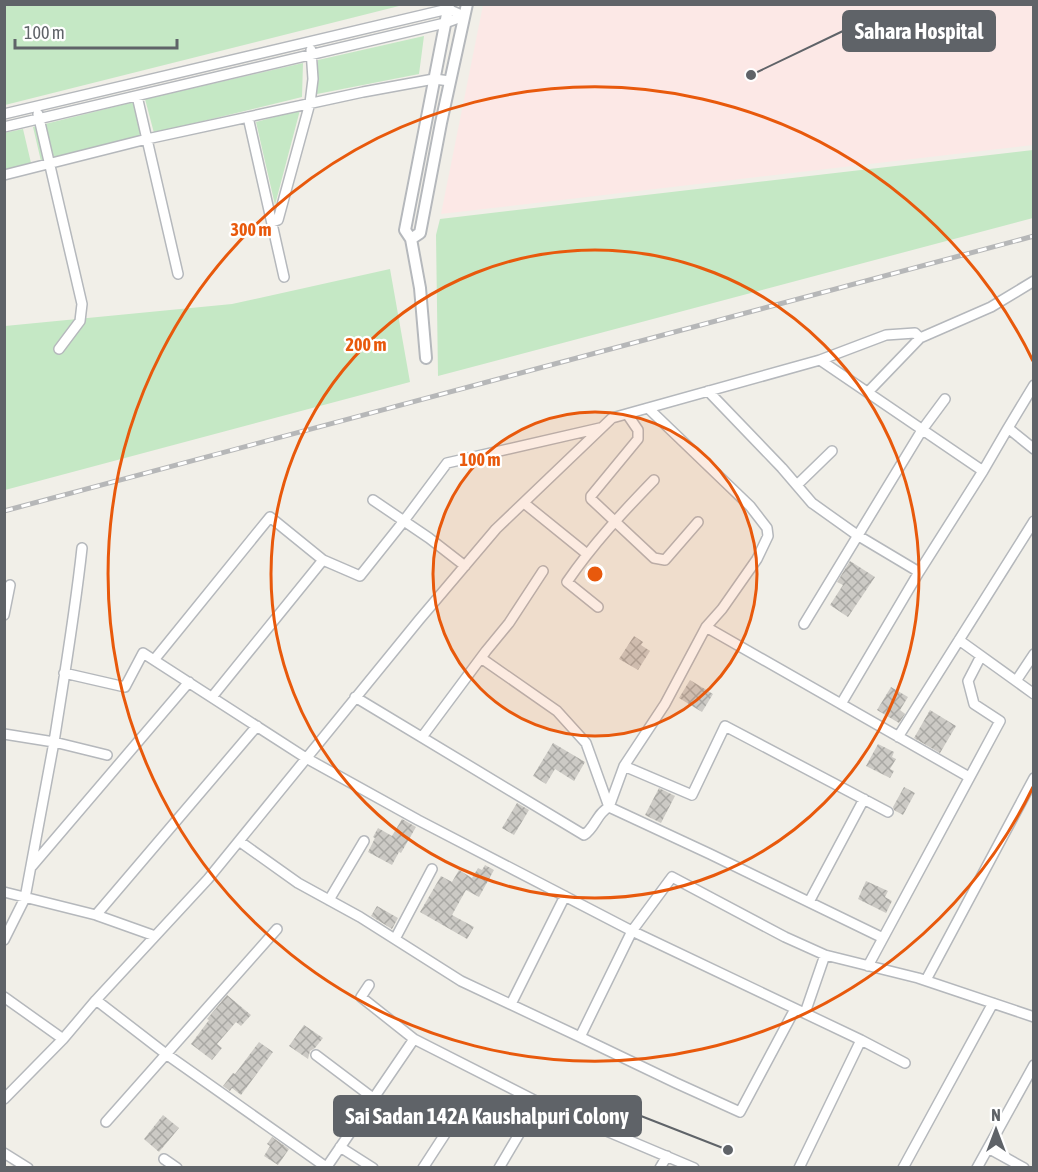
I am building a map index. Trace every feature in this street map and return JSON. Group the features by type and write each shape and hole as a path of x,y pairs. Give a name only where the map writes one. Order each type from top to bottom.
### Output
{"street":[{"path":"411,238 420,234 467,4"},
{"path":"4,114 311,42 448,7 464,16"},
{"path":"426,358 420,288 411,238 405,230 448,7"},
{"path":"4,127 445,23 464,16"},
{"path":"272,222 278,220 310,103 311,42"},
{"path":"4,176 147,140 310,103 434,79 450,81"},
{"path":"137,96 178,274"},
{"path":"36,107 82,304 80,321 59,349"},
{"path":"248,117 284,277"},
{"path":"868,392 920,338 991,307 1034,281"},
{"path":"4,1099 63,1039 96,999 208,879 355,697 496,529 612,418 820,360 886,335 915,333 920,338"},
{"path":"820,360 982,471"},
{"path":"841,704 1034,385"},
{"path":"708,391 782,468 812,503 857,536 919,572"},
{"path":"804,624 922,430 945,399"},
{"path":"355,697 584,835 588,833 601,812 609,807 624,766 665,704 706,627 722,609 757,559 768,536 767,528 750,506 648,408"},
{"path":"627,414 638,430 638,439 591,496 591,499 654,558 665,560 699,522"},
{"path":"154,660 270,518 324,560 360,576 447,463 602,428"},
{"path":"1008,428 1034,449"},
{"path":"797,485 832,451"},
{"path":"598,607 567,582 615,521 654,480"},
{"path":"373,500 465,566"},
{"path":"524,502 587,554"},
{"path":"898,737 1034,521"},
{"path":"4,940 25,898 31,868 75,613 82,548"},
{"path":"212,697 324,560"},
{"path":"422,737 508,623 543,571"},
{"path":"4,615 10,585"},
{"path":"706,627 969,777"},
{"path":"959,640 1034,694"},
{"path":"64,673 125,687 143,653 306,758 418,820 632,931 906,1063"},
{"path":"1016,681 1034,654"},
{"path":"868,966 1000,721 974,704 968,681 981,656"},
{"path":"481,658 557,711 586,743 609,807 883,938"},
{"path":"31,868 189,682"},
{"path":"96,915 257,726"},
{"path":"624,766 692,795 725,726 888,812"},
{"path":"4,734 54,742 107,755"},
{"path":"926,980 1034,778"},
{"path":"809,902 864,799"},
{"path":"239,841 298,883 462,981 740,1112 795,1008"},
{"path":"329,900 364,841"},
{"path":"395,939 432,869"},
{"path":"580,1037 632,931 672,877 785,937 825,955 926,980 993,1003 1032,1013"},
{"path":"4,892 96,915 154,936"},
{"path":"511,1004 565,896"},
{"path":"105,1122 277,929"},
{"path":"805,1013 825,955"},
{"path":"369,985 361,997 414,1039 538,1102 694,1167"},
{"path":"4,996 63,1039"},
{"path":"96,999 166,1054 326,1167 414,1039"},
{"path":"903,1167 993,1003"},
{"path":"799,1167 861,1041"},
{"path":"316,1055 374,1098"},
{"path":"977,1167 1034,1065"},
{"path":"499,1167 538,1102"},
{"path":"423,1167 458,1114"},
{"path":"340,1147 373,1167"},
{"path":"988,1148 1024,1167"},
{"path":"4,1153 28,1167"},
{"path":"660,1167 667,1156"},
{"path":"164,1159 177,1167"}],"shaded area":[{"path":"483,5 1033,5 1033,145 441,214"}],"green space":[{"path":"5,4 403,4 403,5 5,105"},
{"path":"424,36 419,74 317,94 318,60"},
{"path":"303,63 302,97 154,133 145,99"},
{"path":"134,102 142,136 41,161 33,127"},
{"path":"300,110 275,205 256,122"},
{"path":"23,129 31,163 5,170 4,133"},
{"path":"1033,150 1033,218 438,376 436,235 440,219"},
{"path":"390,269 410,382 5,490 5,326 232,304"}],"building":[{"path":"850,561 875,577 848,617 830,605 843,585 837,582"},
{"path":"634,636 650,651 638,670 619,659"},
{"path":"690,680 713,694 702,712 679,698"},
{"path":"891,687 908,697 900,710 905,714 899,723 877,710"},
{"path":"930,710 956,726 940,753 914,738"},
{"path":"553,743 585,762 574,781 555,769 546,784 533,776"},
{"path":"878,744 894,752 892,757 896,759 890,769 894,771 890,778 866,766"},
{"path":"904,787 915,793 903,815 893,807"},
{"path":"659,788 675,796 661,823 645,815"},
{"path":"517,803 529,810 514,835 502,828"},
{"path":"402,819 416,827 392,865 368,852 378,828 392,836"},
{"path":"485,865 494,870 479,897 466,890 452,915 474,927 467,939 420,912 441,876 452,882 459,870 472,878 478,868 482,870"},
{"path":"866,881 888,891 885,897 892,901 886,913 858,899"},
{"path":"377,906 398,918 392,929 371,916"},
{"path":"227,995 251,1015 241,1026 236,1022 217,1044 222,1048 212,1060 191,1044 209,1020 207,1019"},
{"path":"304,1025 323,1038 310,1051 308,1059 289,1046"},
{"path":"259,1042 273,1052 241,1095 232,1088 230,1091 223,1086"},
{"path":"163,1115 179,1128 159,1152 144,1139"},
{"path":"272,1137 289,1149 278,1165 264,1156 270,1146 267,1144"}],"railway":[{"path":"4,511 1034,236"}],"place":[{"name":"Sahara Hospital","path":"751,75"},
{"name":"Sai Sadan 142A Kaushalpuri Colony","path":"728,1150"}]}
